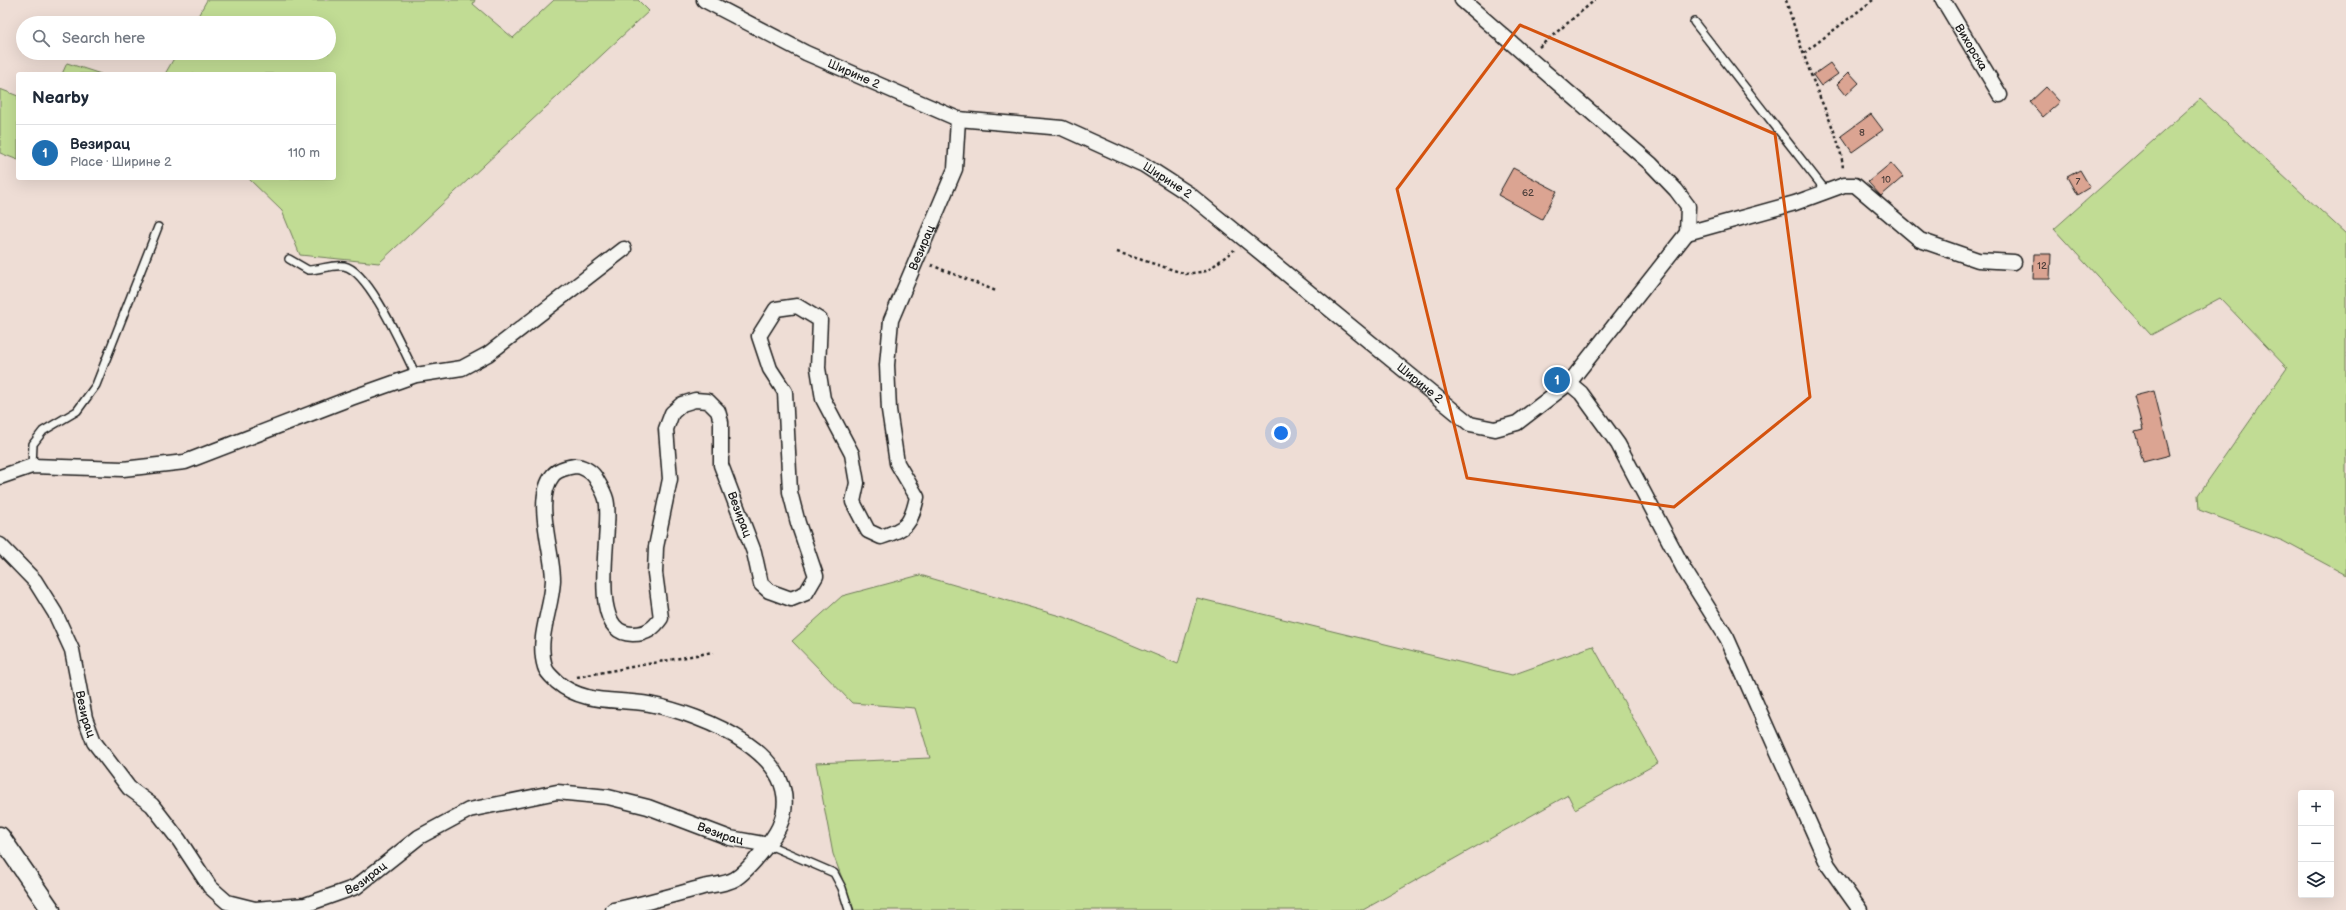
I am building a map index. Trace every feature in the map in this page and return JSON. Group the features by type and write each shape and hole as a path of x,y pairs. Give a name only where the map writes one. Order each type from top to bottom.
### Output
{"street":[{"name":"Ширине 2","path":"704,0 806,53 958,119 1062,128 1144,165 1189,194 1470,424 1495,429 1516,423 1569,383 1687,233"},
{"path":"1462,0 1651,164 1676,190 1688,206 1687,233 1796,203 1844,185 1855,185 1920,240 1978,260 2014,262"},
{"name":"Вихорска","path":"1943,0 2000,95"},
{"name":"Везирац","path":"613,910 735,879 769,845 780,825 784,804 782,781 766,757 699,717 648,704 587,698 571,692 556,681 545,668 543,638 553,581 544,512 545,490 553,474 567,467 578,466 592,473 607,500 603,595 610,616 615,628 630,635 641,634 654,628 661,618 655,572 656,547 670,479 666,429 672,413 682,404 695,400 708,401 718,411 721,422 722,465 754,552 761,584 779,597 791,599 806,593 816,576 798,523 790,492 785,392 770,369 759,336 776,309 797,306 820,320 818,368 823,399 852,454 857,483 853,502 868,531 881,537 895,533 912,519 917,497 897,463 889,410 887,365 891,320 955,169 958,119"},
{"path":"0,477 32,466 123,469 185,462 351,398 416,375 462,368 488,354 624,249"},
{"path":"1569,383 1581,393 1618,444 1685,571 1727,638 1828,865 1860,910"},
{"name":"Везирац","path":"0,545 35,581 55,613 72,650 85,718 94,742 129,788 152,805 179,840 210,887 227,902 255,909 305,905 356,887 419,837 469,810 557,792 608,797 648,807 730,838 769,845"},
{"path":"0,836 51,910"}],"lane":[{"path":"1694,22 1826,191"},
{"path":"32,466 33,444 43,431 77,411 96,384 158,227"},
{"path":"289,259 308,270 332,265 346,266 360,276 373,292 416,375"},
{"path":"769,845 834,873 842,888 850,910"}],"path":[{"path":"1528,57 1595,0"},
{"path":"1786,0 1843,161 1844,185"},
{"path":"1804,53 1872,0"},
{"path":"1117,252 1186,274 1207,271 1245,239"},
{"path":"917,260 996,291"},
{"path":"556,681 713,652"}],"highlighted area":[{"path":"1520,25 1775,134 1810,397 1674,507 1467,478 1397,189"}],"green space":[{"path":"207,0 475,0 473,4 513,38 554,0 638,0 649,11 379,263 300,255 282,211 250,180 336,180 336,72 166,72 173,60 336,60 336,16 198,16"},
{"path":"67,63 95,72 63,72"},
{"path":"0,89 16,95 16,159 0,153"},
{"path":"2200,99 2346,234 2346,575 2283,541 2199,510 2198,495 2287,368 2220,298 2151,335 2054,229"},
{"path":"920,575 1067,618 1178,664 1197,598 1512,675 1593,646 1658,763 1575,809 1568,795 1363,910 854,910 833,854 816,763 930,758 915,708 852,703 792,641 842,596"}],"building":[{"path":"1830,63 1838,74 1821,86 1813,75"},
{"path":"1849,72 1859,83 1846,95 1837,84"},
{"path":"2046,87 2060,102 2043,117 2030,102"},
{"path":"1871,114 1883,130 1852,152 1841,136"},
{"path":"1891,163 1903,177 1881,196 1868,182"},
{"path":"1513,168 1557,191 1542,219 1498,195"},
{"path":"2080,170 2090,187 2077,195 2067,177"},
{"path":"2034,254 2051,254 2050,279 2033,279"},
{"path":"2154,391 2170,455 2143,462 2135,432 2143,430 2134,396"}],"place":[{"name":"Везирац","path":"1557,380"}]}
